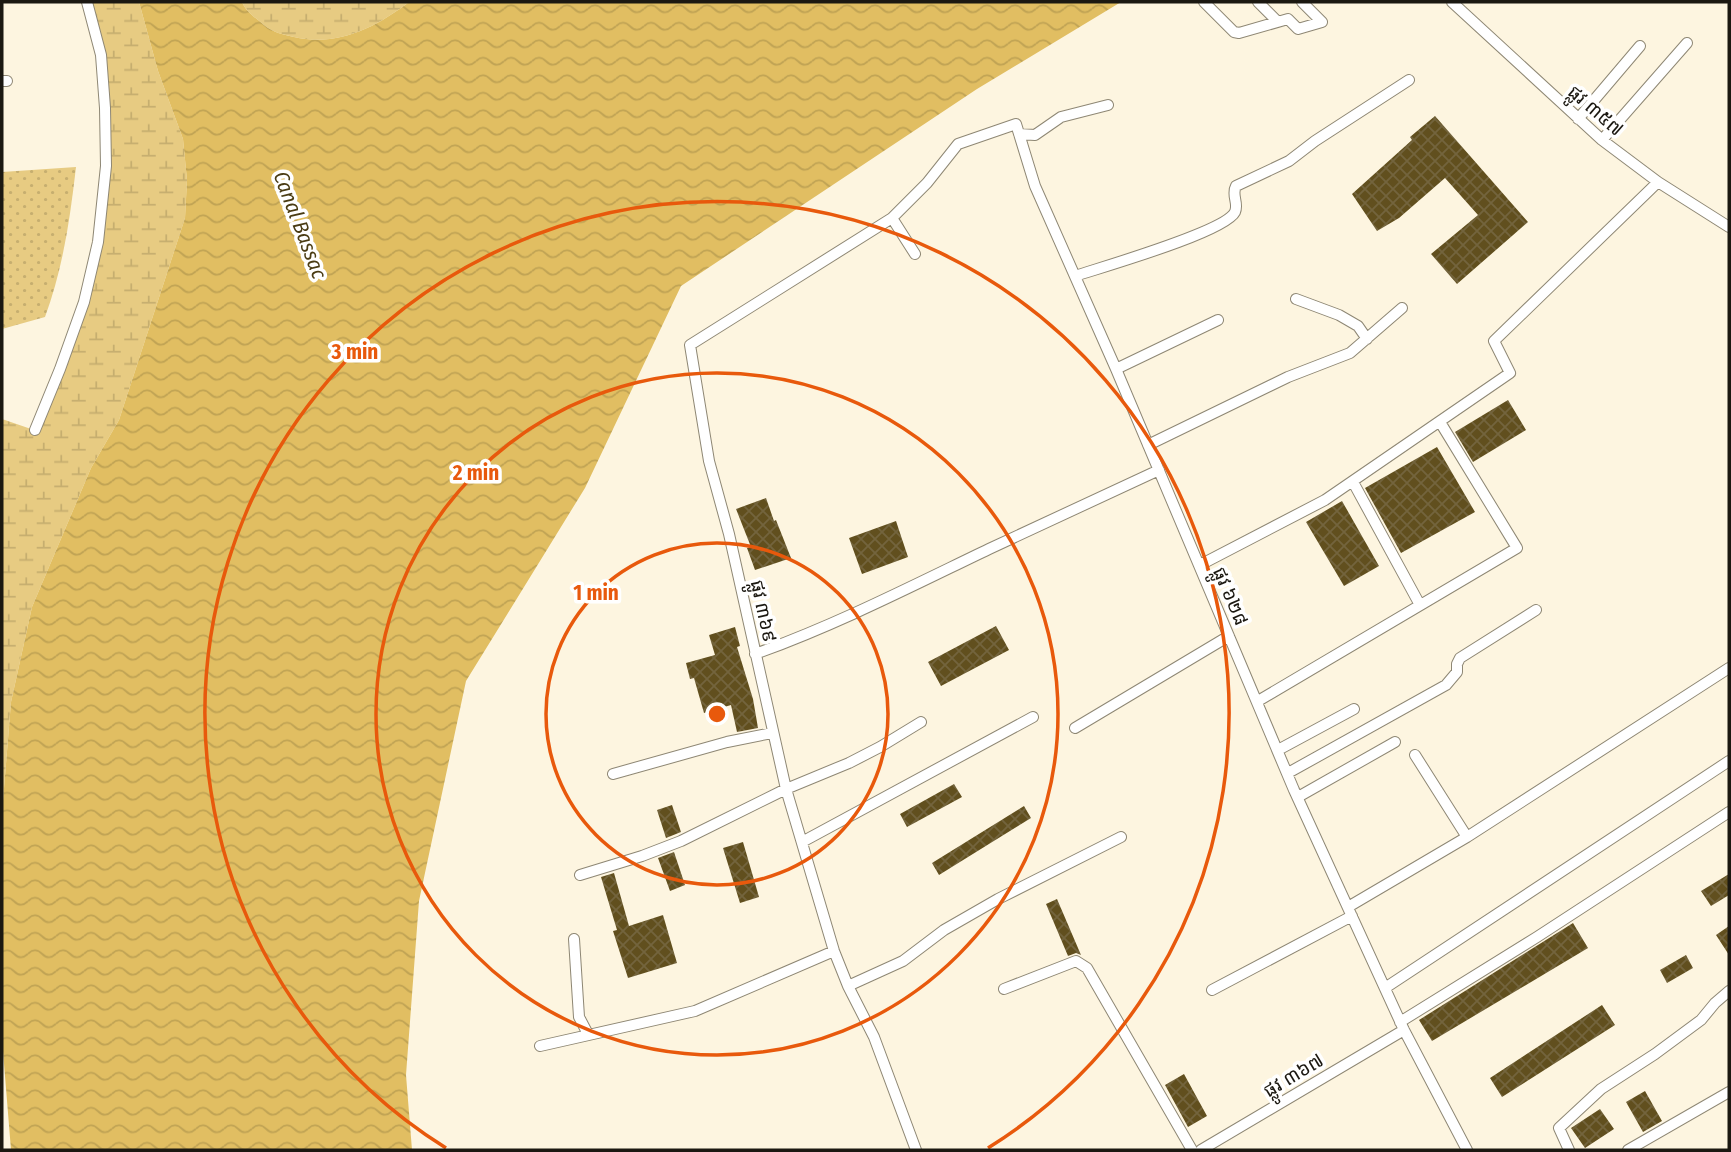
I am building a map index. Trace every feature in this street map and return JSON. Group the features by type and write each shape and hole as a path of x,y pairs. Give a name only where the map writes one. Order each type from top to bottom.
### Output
{"street":[{"path":"35,430 61,369 84,302 98,242 106,166 105,108 101,55 87,2"},
{"path":"1204,2 1234,33 1287,19 1298,29 1322,22 1302,2"},
{"path":"1258,2 1277,21"},
{"name":"ផ្លូវ ៣៥៧","path":"1452,2 1602,140 1658,182 1729,228"},
{"path":"1602,140 1687,43"},
{"path":"1578,119 1640,46"},
{"path":"1075,275 1193,236 1224,222 1235,212 1233,191 1236,186 1289,161 1409,80"},
{"path":"1020,134 1035,135 1061,117 1108,105"},
{"name":"ផ្លូវ ៣៦៩","path":"916,1150 874,1037 834,951 786,789 729,534 709,461 690,345 892,218 927,183 958,144 1016,124 1020,134"},
{"name":"ផ្លូវ ៦២៨","path":"1020,134 1035,186 1298,797 1402,1026 1468,1150"},
{"path":"1200,565 1325,500 1510,373 1494,341 1658,182"},
{"path":"892,218 915,254"},
{"path":"1296,299 1339,315 1358,326 1367,339"},
{"path":"1148,444 1288,377 1350,353 1402,308"},
{"path":"1116,369 1218,320"},
{"path":"1258,701 1517,548 1440,422"},
{"path":"755,654 792,641 911,589 989,549 1159,470"},
{"path":"1353,482 1420,605"},
{"path":"1288,773 1446,685 1457,672 1460,659 1536,610"},
{"path":"1075,728 1229,636"},
{"path":"1212,990 1350,911 1729,668"},
{"path":"1278,750 1354,709"},
{"path":"802,842 1033,717"},
{"path":"580,875 681,841 786,789 859,758 921,722"},
{"path":"612,774 727,742 772,733"},
{"path":"1298,797 1395,742"},
{"path":"1415,755 1467,837"},
{"path":"1385,988 1729,761"},
{"name":"ផ្លូវ ៣៦៧","path":"1201,1150 1402,1026 1729,812"},
{"path":"848,986 903,961 944,930 998,899 1121,837"},
{"path":"574,939 579,1017 588,1034"},
{"path":"540,1046 695,1012 834,951"},
{"path":"1004,989 1076,961 1087,968 1192,1150"},
{"path":"1569,1150 1559,1128 1601,1088 1655,1054 1701,1020 1729,991"},
{"path":"1628,1150 1729,1091"}],"green space":[{"path":"87,2 139,2 158,71 183,139 187,180 185,218 119,420 91,468 32,607 11,702 2,813 2,419 34,430 60,369 98,242 105,108"},
{"path":"242,2 409,2 383,20 355,33 310,39 271,30 252,15"},
{"path":"76,167 65,243 45,317 2,329 2,172"}],"water":[{"name":"Canal Bassac","path":"139,2 242,2 252,15 271,30 310,39 325,39 355,33 369,27 409,2 1121,2 977,89 681,286 585,488 466,681 419,901 406,1075 412,1150 11,1150 2,1039 2,813 11,702 32,607 91,468 119,420 185,218 187,180 183,139 158,71"}],"building":[{"path":"1435,116 1528,222 1457,284 1431,254 1478,215 1445,178 1399,218 1377,231 1352,194"},
{"path":"1508,400 1526,430 1473,462 1455,432"},
{"path":"1437,447 1475,512 1401,553 1365,488"},
{"path":"766,498 791,558 755,570 747,548 751,547 736,509"},
{"path":"1342,501 1379,566 1344,586 1306,522"},
{"path":"896,521 908,557 862,574 849,538"},
{"path":"996,626 1009,650 941,686 928,662"},
{"path":"735,627 740,646 737,647 753,699 758,728 737,732 731,705 704,713 694,678 690,679 686,663 715,655 709,635"},
{"path":"954,784 962,797 907,827 900,814"},
{"path":"672,805 681,832 666,838 657,810"},
{"path":"1024,806 1031,818 939,875 932,863"},
{"path":"743,842 759,897 740,903 723,848"},
{"path":"674,852 685,885 670,891 658,858"},
{"path":"614,873 629,926 663,915 677,963 628,978 613,931 617,930 601,877"},
{"path":"1729,874 1729,895 1711,906 1701,891"},
{"path":"1057,899 1081,955 1076,953 1068,956 1046,904"},
{"path":"1573,923 1588,948 1432,1041 1419,1020"},
{"path":"1729,926 1729,955 1716,935"},
{"path":"1686,955 1693,968 1667,983 1660,970"},
{"path":"1602,1005 1615,1025 1502,1097 1490,1078"},
{"path":"1184,1074 1207,1116 1188,1127 1165,1085"},
{"path":"1645,1091 1662,1121 1643,1132 1626,1102"},
{"path":"1600,1109 1614,1129 1585,1148 1571,1128"}]}
